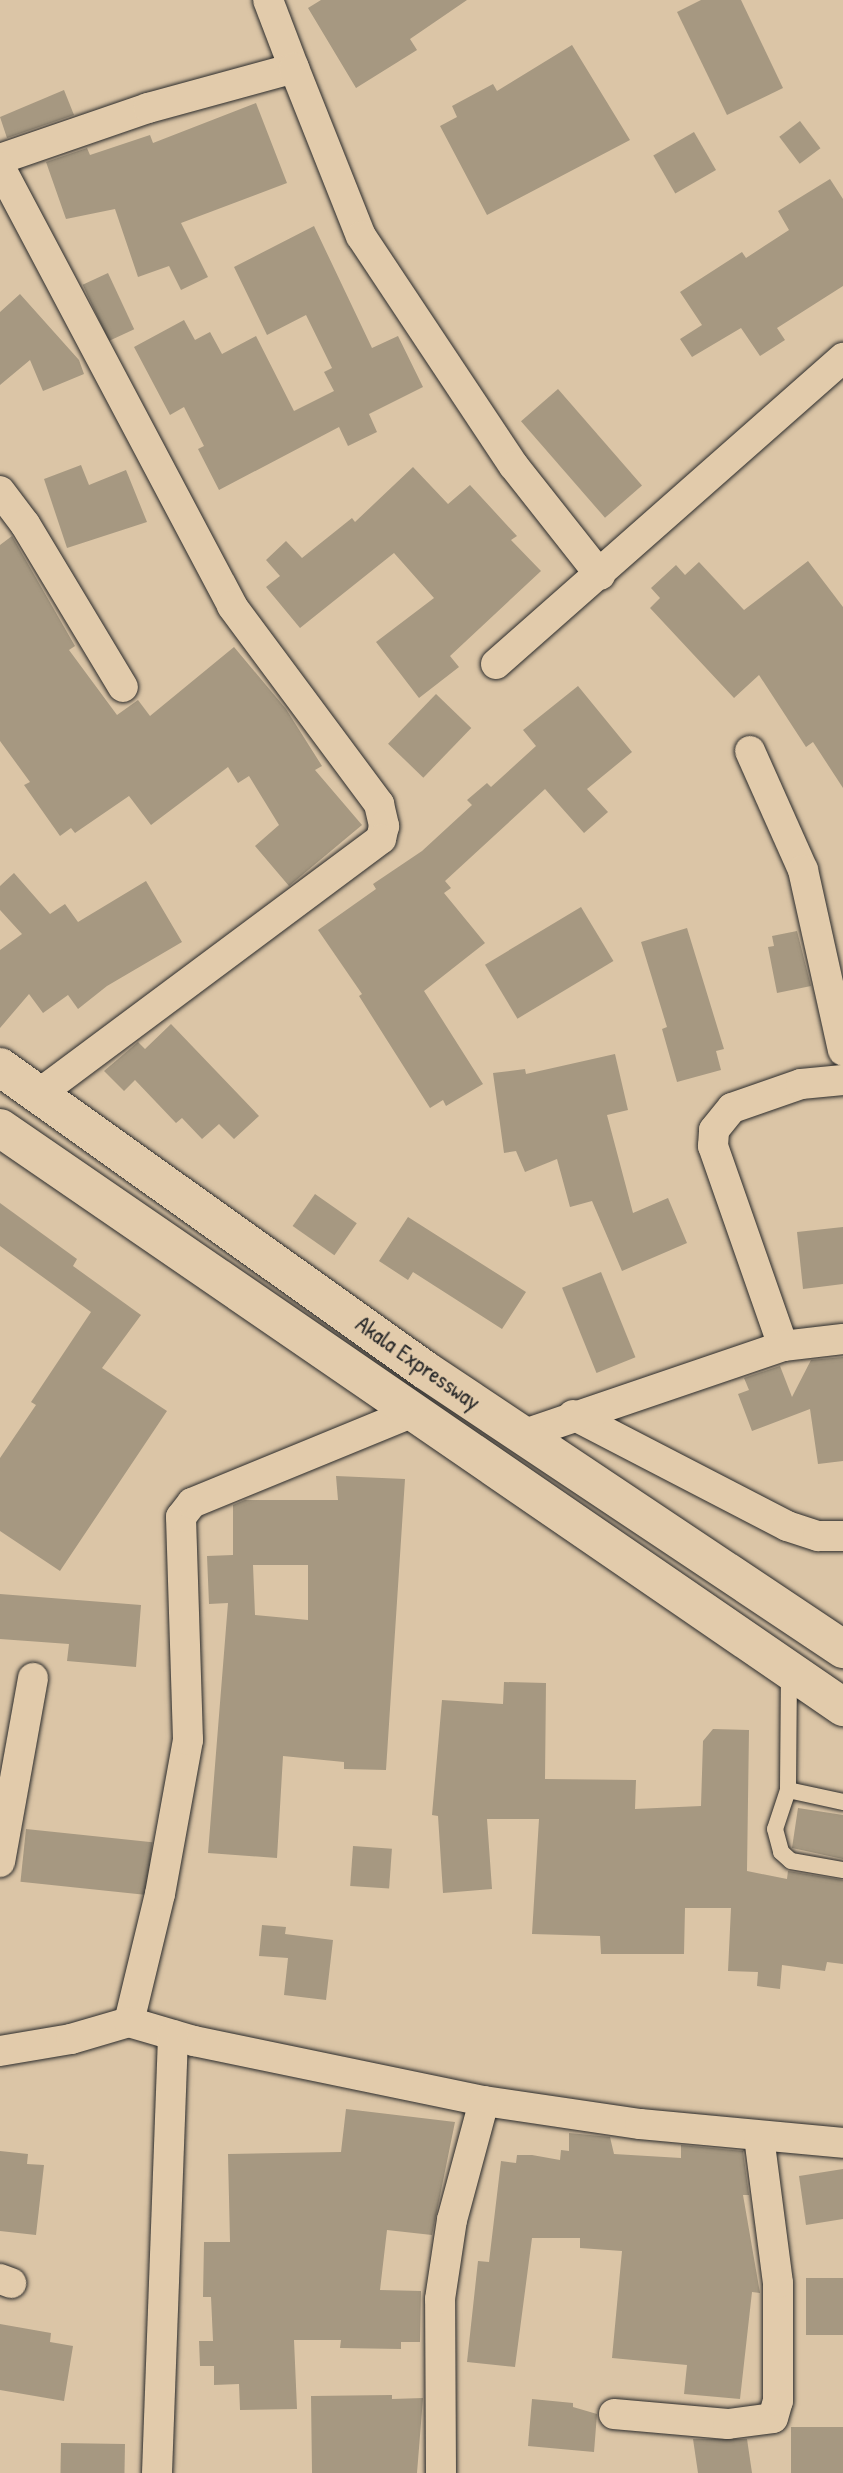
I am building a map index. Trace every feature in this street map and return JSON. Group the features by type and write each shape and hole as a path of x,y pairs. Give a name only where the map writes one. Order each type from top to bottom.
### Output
{"main road":[{"name":"Akala Expressway","path":"0,1067 522,1435 831,1641"},
{"name":"Akala Expressway","path":"0,1128 843,1707"},
{"path":"789,1669 831,1641"}],"street":[{"path":"268,0 361,236 514,466 600,575"},
{"path":"0,159 161,104 294,68"},
{"path":"0,167 232,606 379,804 384,827 381,839 39,1094"},
{"path":"496,664 843,358"},
{"path":"0,491 25,524 123,687"},
{"path":"750,751 803,870 843,1051"},
{"path":"783,1346 713,1146 714,1130 732,1108 801,1084 843,1080"},
{"path":"522,1435 573,1415 783,1346 843,1339"},
{"path":"129,2022 160,1894 188,1740 181,1517 192,1503 414,1412"},
{"path":"573,1415 787,1526 818,1536 843,1536"},
{"path":"0,1862 33,1678"},
{"path":"0,2051 71,2039 129,2022 173,2035 484,2101 640,2124 843,2143"},
{"path":"157,2473 173,2035"},
{"path":"441,2473 440,2299 452,2220 484,2101"},
{"path":"614,2414 728,2424 773,2418 778,2401 778,2283 759,2136"}],"lane":[{"path":"789,1669 788,1790 775,1829 781,1852 791,1861 843,1870"},
{"path":"788,1790 843,1802"}],"building":[{"path":"321,0 467,0 410,39 417,50 356,88 308,8"},
{"path":"701,0 741,0 783,88 727,115 677,12"},
{"path":"572,45 630,140 487,215 440,126 457,117 452,106 493,84 497,91"},
{"path":"64,90 74,115 7,138 0,117"},
{"path":"256,103 287,183 181,223 208,277 181,290 169,266 138,277 115,209 66,219 46,162 87,148 90,155 150,135 153,143"},
{"path":"800,121 820,148 800,164 779,137"},
{"path":"694,132 716,170 675,194 653,156"},
{"path":"830,179 843,199 843,286 777,328 785,340 760,356 741,328 692,357 680,339 702,325 680,292 742,252 746,258 789,230 778,211"},
{"path":"314,226 372,348 398,336 423,387 369,414 377,432 348,446 339,427 219,490 198,449 204,446 184,407 170,415 134,347 184,320 195,340 210,332 222,354 256,336 294,411 334,391 324,372 332,368 306,315 267,335 234,267"},
{"path":"108,273 134,329 109,341 83,285"},
{"path":"20,294 79,360 84,374 43,391 30,360 0,385 0,312"},
{"path":"558,389 642,486 605,518 521,421"},
{"path":"81,465 89,485 126,470 147,522 67,548 44,479"},
{"path":"413,467 448,504 470,485 517,536 511,540 541,571 450,656 459,667 419,698 376,642 434,598 394,553 300,628 266,587 280,576 266,560 286,541 302,558 352,518 355,522"},
{"path":"12,536 75,646 69,650 117,715 138,700 150,716 234,647 286,709 322,766 315,770 362,825 289,886 255,846 279,825 249,776 238,783 228,767 151,825 129,796 75,833 71,828 60,836 24,785 30,782 0,741 0,545"},
{"path":"808,561 843,607 843,788 813,742 806,747 759,675 734,698 650,608 660,598 651,588 676,565 685,575 699,562 744,610"},
{"path":"578,686 632,752 587,789 608,812 584,833 545,789 445,881 451,888 444,893 485,943 424,991 483,1084 446,1106 443,1100 430,1108 359,996 362,994 318,930 376,889 373,884 422,851 472,805 467,800 487,783 491,787 536,746 523,730"},
{"path":"436,694 471,728 423,778 388,744"},
{"path":"14,873 50,914 65,904 78,922 146,881 182,942 107,986 78,1009 68,995 43,1013 29,994 0,1028 0,950 22,934 0,910 0,886"},
{"path":"581,907 613,961 517,1019 485,965"},
{"path":"687,928 724,1049 716,1051 721,1070 677,1082 662,1029 667,1027 641,942"},
{"path":"797,931 811,986 777,993 768,947 774,946 772,936"},
{"path":"171,1024 259,1116 234,1139 219,1124 202,1139 182,1118 176,1123 135,1080 124,1091 104,1071 138,1042 145,1049"},
{"path":"615,1054 628,1110 607,1115 633,1213 668,1198 687,1243 622,1271 592,1201 570,1207 557,1159 525,1172 516,1151 504,1153 493,1073 525,1069 526,1074"},
{"path":"315,1194 357,1223 334,1255 293,1226"},
{"path":"0,1203 77,1259 73,1266 141,1315 102,1368 167,1411 60,1571 0,1531 0,1458 36,1405 31,1402 91,1312 0,1246"},
{"path":"408,1217 526,1292 502,1329 413,1272 408,1280 379,1261"},
{"path":"843,1227 843,1284 803,1289 797,1232"},
{"path":"601,1272 635,1357 597,1373 562,1288"},
{"path":"843,1357 843,1461 818,1464 810,1409 752,1431 738,1394 749,1390 744,1378 780,1366 792,1397 811,1360"},
{"path":"336,1476 405,1479 386,1770 344,1769 344,1762 283,1756 277,1858 208,1853 228,1603 209,1604 207,1556 233,1555 233,1505 245,1500 338,1500","holes":["253,1565 308,1565 308,1620 255,1615"]},
{"path":"0,1594 141,1605 136,1667 67,1661 69,1644 0,1639"},
{"path":"504,1682 546,1683 545,1779 636,1780 635,1809 701,1806 703,1741 713,1729 749,1730 747,1871 787,1879 788,1871 843,1880 843,1964 827,1962 825,1971 782,1965 780,1989 757,1986 758,1972 728,1971 731,1908 685,1908 684,1954 601,1954 600,1936 532,1934 539,1819 487,1819 492,1889 443,1893 438,1816 432,1815 442,1700 503,1704"},
{"path":"798,1808 843,1815 843,1859 792,1848"},
{"path":"26,1829 152,1842 147,1895 20,1882"},
{"path":"353,1846 392,1849 389,1889 350,1886"},
{"path":"262,1925 286,1927 285,1934 333,1940 326,2000 284,1995 288,1958 259,1956"},
{"path":"346,2109 455,2122 432,2235 387,2230 380,2290 421,2291 420,2342 401,2342 401,2349 340,2348 341,2340 294,2340 297,2409 240,2410 239,2384 214,2385 214,2366 200,2366 199,2341 213,2341 211,2297 203,2297 204,2242 230,2242 228,2154 341,2152"},
{"path":"569,2133 610,2137 614,2154 681,2158 681,2145 743,2151 749,2195 743,2195 760,2293 752,2292 740,2399 684,2394 687,2365 612,2358 622,2251 580,2248 580,2238 532,2238 515,2367 467,2362 478,2261 489,2262 501,2161 516,2163 517,2155 560,2160 561,2150 569,2151"},
{"path":"0,2151 28,2154 27,2164 44,2165 36,2235 0,2231"},
{"path":"843,2169 843,2219 806,2225 799,2176"},
{"path":"806,2278 843,2278 843,2335 806,2335"},
{"path":"0,2324 51,2333 50,2342 73,2346 64,2401 0,2390"},
{"path":"392,2395 392,2399 423,2398 417,2473 312,2473 311,2396"},
{"path":"532,2399 573,2403 573,2407 597,2414 594,2452 528,2446"},
{"path":"791,2427 843,2427 843,2473 791,2473"},
{"path":"693,2439 747,2439 752,2473 698,2473"},
{"path":"61,2443 125,2444 124,2473 60,2473"}]}
